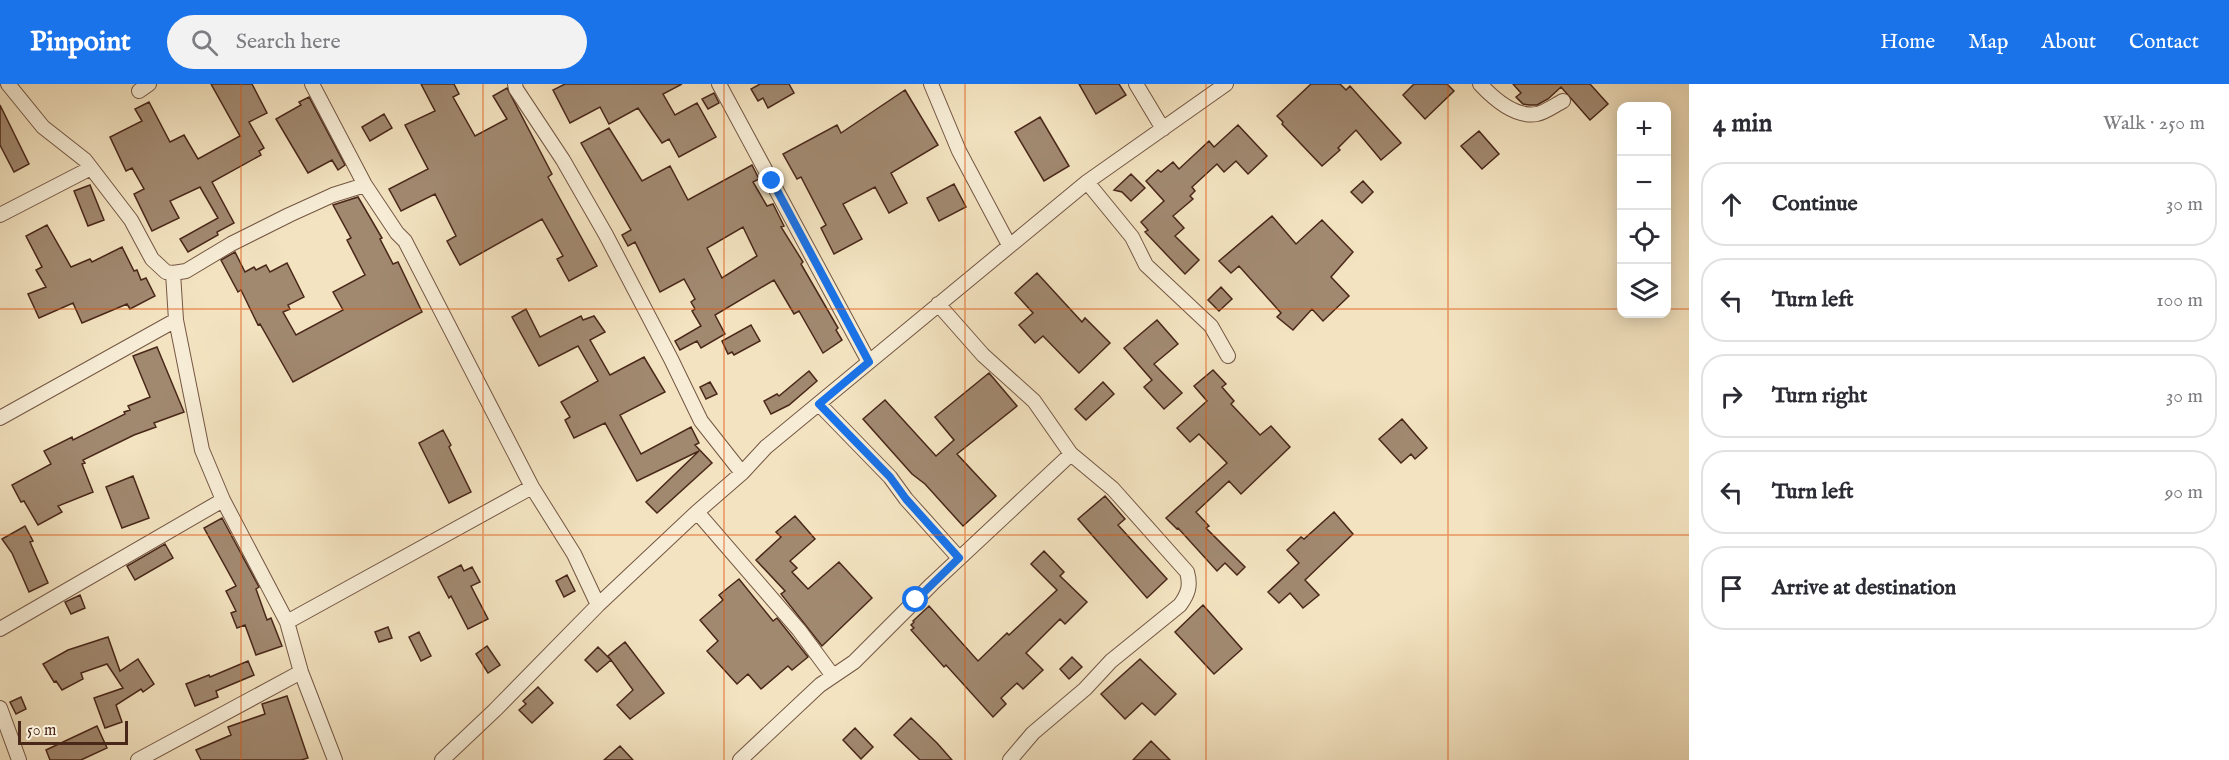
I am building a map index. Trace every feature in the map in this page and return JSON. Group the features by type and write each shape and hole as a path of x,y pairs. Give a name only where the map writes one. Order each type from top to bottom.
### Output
{"street":[{"path":"8,84 43,127 78,154 91,168 130,220 152,259 166,272 186,271 231,244 324,199 365,185"},
{"path":"312,84 365,185 405,242 532,487 574,554 598,605"},
{"path":"515,84 516,89 563,160 606,235 672,359 701,421 742,473"},
{"path":"719,84 869,362"},
{"path":"931,84 959,152 1009,245"},
{"path":"1136,84 1163,129"},
{"path":"442,760 495,710 598,605 742,473 766,447 1087,182 1226,84"},
{"path":"1480,84 1494,99 1523,116 1536,114 1563,101"},
{"path":"0,215 91,168"},
{"path":"1087,182 1132,237 1146,265 1211,326 1228,356"},
{"path":"172,273 176,320 202,450 223,500 287,622 301,672 335,760"},
{"path":"938,304 983,355 1034,401 1071,454 1113,489 1187,572 1190,581 1186,596 1172,613 1111,661 1084,689 1033,733 1010,760"},
{"path":"0,418 176,320"},
{"path":"819,404 890,477 906,499 959,558"},
{"path":"740,760 787,715 833,676 854,662 959,558 1071,454"},
{"path":"287,622 532,487"},
{"path":"0,629 223,500"},
{"path":"697,512 799,630 833,676"},
{"path":"138,760 301,672"},
{"path":"0,708 19,760"}],"building":[{"path":"211,84 252,84 267,113 249,122 264,148 259,151 261,155 212,182 234,223 188,252 180,239 218,218 200,187 170,201 179,218 152,231 134,194 144,189 132,168 126,171 110,137 142,121 135,109 149,102 170,142 184,135 198,159 240,136"},
{"path":"421,84 454,84 459,94 453,97 475,136 507,119 493,96 507,88 552,174 548,177 597,266 569,281 557,259 563,256 542,219 460,265 447,241 456,236 435,194 401,211 389,189 428,169 405,125 435,111"},
{"path":"565,84 682,84 663,94 675,115 697,103 716,137 679,157 669,139 662,143 638,108 609,124 600,107 570,123 553,90"},
{"path":"760,84 789,84 794,93 768,108 763,98 758,101 751,89"},
{"path":"1079,84 1119,84 1126,95 1096,114"},
{"path":"1311,84 1340,84 1346,90 1350,86 1401,143 1381,160 1356,130 1338,148 1340,150 1322,166 1277,116"},
{"path":"1414,84 1447,84 1454,91 1425,119 1403,95"},
{"path":"1513,84 1590,84 1608,104 1590,120 1561,87 1548,99 1537,105 1529,105 1523,104 1516,97 1521,93"},
{"path":"905,90 938,145 891,173 907,203 889,213 875,187 843,204 862,239 834,254 821,228 826,225 801,177 797,179 783,154 837,125 841,133"},
{"path":"714,93 719,103 708,109 702,99"},
{"path":"309,97 345,165 338,170 332,160 308,173 276,119 301,105 299,102"},
{"path":"0,105 29,164 14,172 0,145"},
{"path":"384,114 392,128 370,141 362,127"},
{"path":"1040,117 1069,166 1044,181 1015,132"},
{"path":"1238,125 1267,156 1248,174 1236,161 1224,172 1217,164 1192,187 1195,191 1190,196 1193,199 1173,216 1184,228 1175,236 1199,260 1185,274 1145,232 1148,230 1141,222 1164,201 1146,181 1158,170 1161,172 1173,162 1179,169 1209,141 1214,147"},
{"path":"609,128 642,181 670,166 688,200 752,165 759,179 753,182 767,206 773,204 784,226 781,227 803,262 801,264 838,328 836,330 842,340 823,353 799,311 794,314 774,280 715,315 725,334 701,348 697,341 680,350 675,341 701,326 692,311 695,309 691,302 695,299 684,279 660,292 635,242 628,246 622,235 631,230 581,143","holes":["743,227 757,256 722,278 707,248"]},
{"path":"1479,131 1499,154 1482,169 1461,146"},
{"path":"1131,174 1145,188 1131,201 1122,192 1114,190"},
{"path":"1363,181 1373,192 1362,203 1351,192"},
{"path":"954,184 966,207 939,221 927,198"},
{"path":"90,185 104,220 88,226 74,191"},
{"path":"358,197 382,238 380,239 393,264 398,262 422,312 293,382 260,324 258,325 241,290 238,292 221,260 235,252 245,272 254,267 256,270 266,265 270,272 287,263 304,297 288,305 290,309 283,312 296,335 343,310 333,292 365,275 347,240 351,238 333,205"},
{"path":"1272,216 1296,244 1322,220 1353,252 1331,277 1349,296 1323,321 1312,309 1293,330 1277,317 1281,313 1239,266 1231,273 1219,261"},
{"path":"47,225 71,267 90,259 92,262 122,247 134,271 137,270 141,280 146,278 155,296 130,309 127,304 82,323 73,303 39,318 28,294 46,287 36,270 42,267 26,236"},
{"path":"1037,273 1082,322 1085,318 1110,343 1079,373 1043,336 1035,343 1019,325 1033,313 1015,293"},
{"path":"1221,287 1232,299 1219,311 1208,300"},
{"path":"526,309 540,337 581,316 583,320 594,316 605,332 590,340 610,375 644,357 665,392 620,415 641,454 691,427 699,443 695,445 712,463 657,513 646,502 699,451 637,481 605,423 574,438 565,420 570,417 561,402 598,381 578,346 539,366 512,317"},
{"path":"1157,320 1178,344 1154,364 1182,393 1164,409 1144,387 1152,380 1124,348"},
{"path":"751,325 760,341 734,355 732,352 728,354 722,341"},
{"path":"157,347 184,412 154,423 156,427 83,460 85,463 82,464 93,492 58,506 62,512 38,525 12,485 51,464 44,451 72,437 73,440 125,414 124,412 130,410 128,406 150,397 133,356"},
{"path":"1213,370 1226,384 1222,387 1234,401 1231,404 1260,435 1271,426 1290,447 1241,494 1229,481 1196,512 1209,526 1206,528 1245,567 1237,575 1225,563 1217,571 1166,518 1227,463 1199,434 1190,442 1177,428 1207,401 1194,386"},
{"path":"809,371 817,381 789,405 771,414 764,401 777,394 779,396"},
{"path":"989,373 1017,406 957,454 996,496 963,526 863,419 885,400 936,456 954,440 935,417"},
{"path":"710,382 717,394 706,399 700,387"},
{"path":"1103,382 1114,394 1086,420 1075,409"},
{"path":"1402,419 1427,448 1415,459 1411,454 1401,463 1379,439"},
{"path":"443,430 471,492 449,503 419,443"},
{"path":"133,476 149,518 122,528 106,487"},
{"path":"1105,496 1125,519 1118,525 1167,579 1147,598 1078,519"},
{"path":"1334,512 1353,534 1305,580 1319,595 1303,608 1290,593 1279,603 1268,592 1299,563 1287,550 1301,537 1304,539"},
{"path":"795,516 815,539 790,561 797,568 792,572 808,589 839,562 872,598 822,646 781,594 785,591 756,560 781,537 776,532"},
{"path":"222,518 259,587 256,589 267,620 271,618 282,646 256,655 245,625 237,628 231,613 236,611 226,591 236,586 204,528"},
{"path":"25,526 33,541 30,542 48,583 29,592 12,553 2,539"},
{"path":"165,544 173,558 135,580 127,566"},
{"path":"1044,551 1064,572 1060,576 1087,602 1065,624 1060,619 1026,653 1043,670 1023,689 1017,683 1001,698 1006,704 993,717 911,630 914,628 911,625 929,606 978,661 1057,590 1031,564"},
{"path":"461,565 464,571 472,567 480,582 471,586 488,619 468,629 438,577"},
{"path":"567,575 575,591 564,597 556,581"},
{"path":"739,579 773,621 777,618 808,657 792,670 788,666 761,689 748,674 737,684 707,651 718,641 700,620 723,600 719,595"},
{"path":"80,595 85,608 71,614 65,602"},
{"path":"1203,605 1242,649 1214,674 1175,632"},
{"path":"388,627 392,638 379,642 375,632"},
{"path":"419,632 431,656 421,661 409,637"},
{"path":"108,637 120,671 138,659 154,684 143,692 141,689 116,705 122,722 105,728 94,698 123,688 107,664 81,673 83,679 62,690 43,664 68,650"},
{"path":"625,642 664,693 630,719 617,705 633,690 608,656"},
{"path":"487,646 500,665 488,673 476,654"},
{"path":"598,647 611,660 597,672 585,660"},
{"path":"1072,657 1082,667 1069,679 1060,669"},
{"path":"1140,659 1176,694 1155,715 1142,703 1125,719 1101,694"},
{"path":"248,661 254,675 216,691 218,697 195,706 186,684"},
{"path":"538,687 553,703 532,723 519,710 526,704 523,701"},
{"path":"287,696 308,758 301,760 201,760 196,750 231,735 228,727 265,714 262,704"},
{"path":"21,697 26,709 16,714 10,702"},
{"path":"911,718 952,760 920,760 894,735"},
{"path":"97,726 107,748 81,760 50,760 46,750"},
{"path":"855,728 873,747 861,759 843,740"},
{"path":"1151,741 1170,760 1133,760"},
{"path":"620,746 633,760 604,760"}],"route":[{"path":"772,181 869,362 819,404 890,477 906,499 959,558 916,600"}]}
